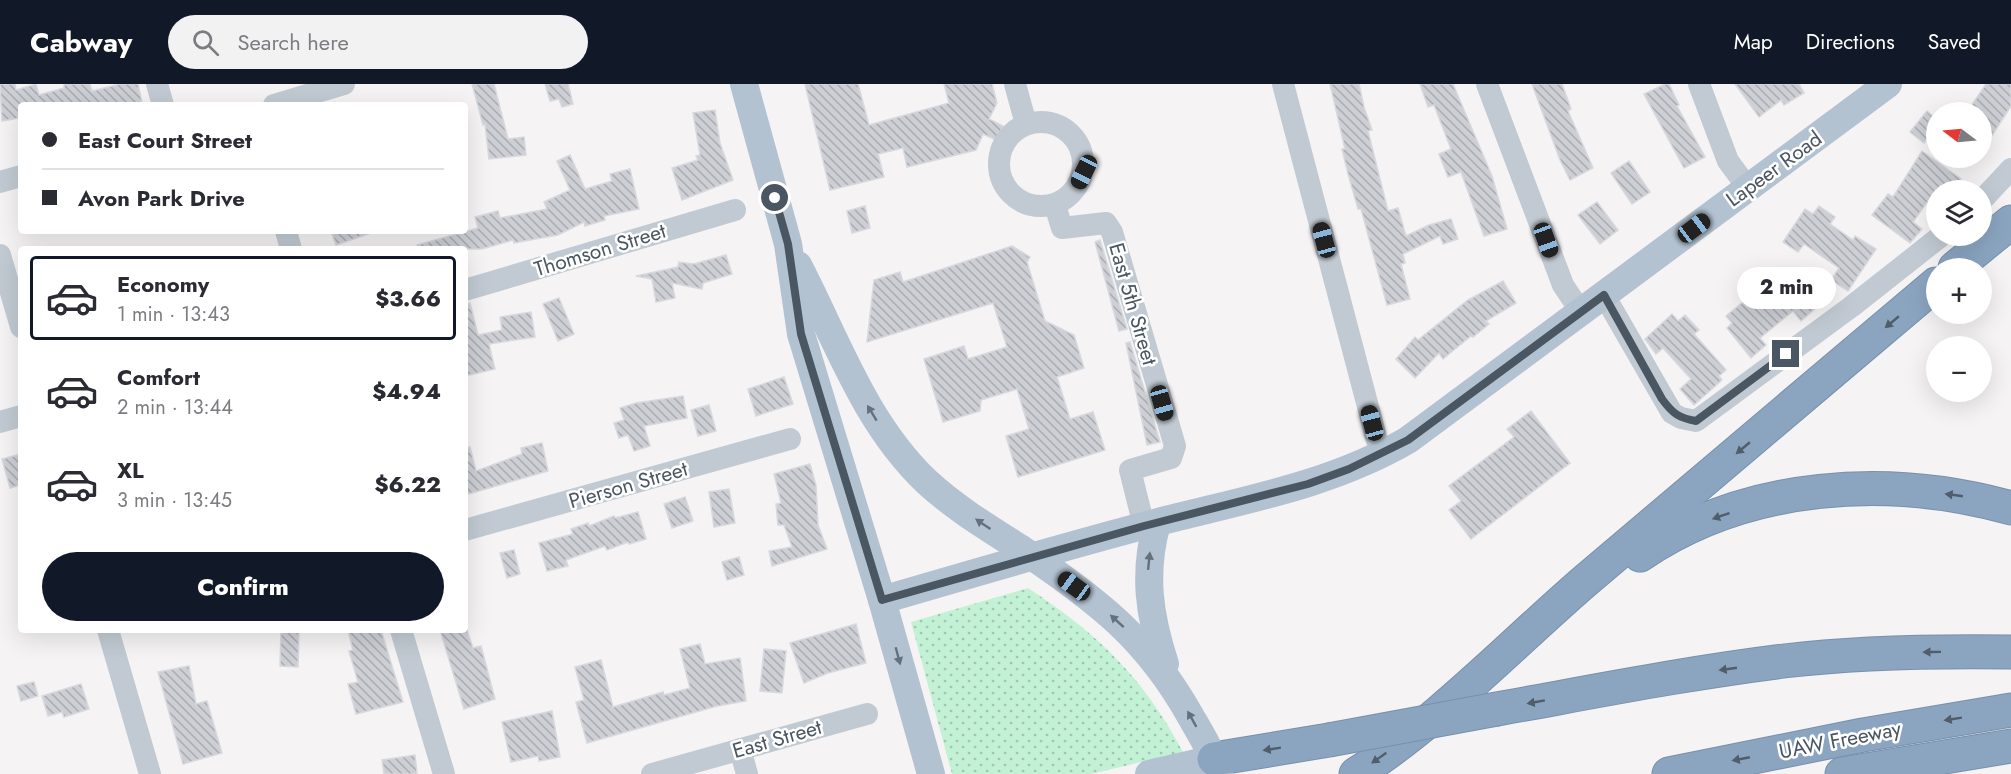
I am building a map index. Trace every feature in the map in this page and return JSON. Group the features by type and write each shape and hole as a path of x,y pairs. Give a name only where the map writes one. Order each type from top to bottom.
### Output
{"highway":[{"path":"1967,258 2011,222"},
{"path":"1356,774 1392,749 1473,681 1584,582 1926,292"},
{"path":"1473,681 1652,546 1681,531 1744,508 1824,490 1866,488 1930,492 2011,508"},
{"path":"1217,766 1329,740 1644,682 1786,661 1889,653 2011,652"},
{"name":"UAW Freeway","path":"1669,774 1863,735 2011,710"},
{"name":"UAW Freeway","path":"1842,774 2011,746"}],"main road":[{"path":"744,84 788,244 801,334 882,600 931,774"},
{"name":"Lapeer Road","path":"882,600 1032,556 1308,484 1381,456 1408,440 1888,84"},
{"path":"788,244 839,347 851,378 874,417 906,460 955,505 1032,556 1107,612 1131,634 1170,680"},
{"path":"808,357 839,347"},
{"path":"1149,774 1217,766 1170,680 1154,631 1148,592 1150,524"}],"street":[{"path":"157,84 162,102"},
{"path":"284,102 344,84"},
{"path":"1015,84 1026,124"},
{"path":"1283,84 1381,456"},
{"path":"1487,84 1563,285 1581,312"},
{"path":"1699,84 1728,161 1748,188"},
{"path":"1048,121 1069,131 1082,149 1084,172 1074,193 1055,205 1033,207 1013,197 1001,179 999,157 1008,137 1026,124 1048,121"},
{"path":"1992,189 2011,169"},
{"path":"0,182 18,177"},
{"name":"East 5th Street","path":"1055,205 1062,228 1107,223 1112,232 1175,446 1175,452 1171,458 1130,470 1150,524"},
{"name":"Thomson Street","path":"468,289 735,210"},
{"path":"1604,295 1672,413 1681,418 1696,421 1851,307 1928,246"},
{"path":"0,255 18,317"},
{"path":"0,422 18,417"},
{"name":"Pierson Street","path":"468,529 790,440"},
{"path":"112,633 150,774"},
{"path":"402,633 444,774"},
{"name":"East Street","path":"652,774 867,714"},
{"path":"740,749 747,774"}],"green space":[{"path":"1028,588 1076,623 1117,659 1151,701 1183,752 1091,774 952,774 911,622"}],"building":[{"path":"0,84 15,84 16,90 36,84 39,95 64,88 64,84 90,84 92,91 120,84 138,84 142,102 18,102 18,118 2,121"},
{"path":"472,84 494,84 508,139 524,137 526,155 489,159 485,124 483,125"},
{"path":"545,84 568,84 573,104 562,107 559,99 550,101"},
{"path":"805,84 858,84 869,125 949,103 944,84 992,84 997,103 989,119 1003,126 996,140 983,134 976,150 907,167 903,148 878,154 884,177 830,190"},
{"path":"1330,84 1359,84 1372,130 1368,131 1388,211 1398,208 1406,236 1429,225 1451,219 1458,239 1443,244 1440,236 1403,254 1405,263 1401,264 1410,299 1387,305 1361,209 1358,209 1348,174 1342,149 1345,149"},
{"path":"1420,84 1453,84 1492,176 1507,229 1484,236 1461,172 1448,177 1439,154 1451,149 1434,105 1428,107"},
{"path":"1532,84 1562,84 1571,109 1568,111 1593,168 1570,180 1560,160"},
{"path":"1669,84 1679,105 1677,106 1705,157 1684,168 1644,94"},
{"path":"1735,84 1799,84 1804,93 1784,105 1781,100 1759,117"},
{"path":"1986,84 2011,84 2011,106 1992,135 1992,102 1974,102"},
{"path":"715,110 720,143 733,180 682,200 672,168 698,160 696,156 700,155 693,113"},
{"path":"1926,112 1926,140 1924,143 1910,132"},
{"path":"1922,151 1926,154 1926,168 1946,168 1961,179 1926,180 1926,204 1913,222 1922,229 1910,243 1872,215 1888,194 1893,197"},
{"path":"570,155 585,189 612,181 610,174 630,169 639,209 604,216 605,220 585,226 584,222 558,235 514,243 513,240 482,249 468,249 468,246 417,246 456,234 468,234 468,231 478,228 475,217 498,211 500,218 547,209 544,202 570,190 557,161"},
{"path":"1629,161 1650,192 1632,204 1611,173"},
{"path":"1597,202 1618,230 1600,244 1578,215"},
{"path":"865,206 870,228 852,233 847,211"},
{"path":"1819,206 1835,217 1830,224 1853,240 1855,236 1876,249 1848,291 1831,280 1839,268 1804,244 1798,252 1783,242 1805,209 1813,214"},
{"path":"332,234 368,234 336,245"},
{"path":"1100,240 1127,329 1119,331 1095,242"},
{"path":"1012,246 1030,257 1027,262 1045,321 1074,335 1084,368 1057,377 1070,419 1093,412 1105,450 1018,477 1006,436 1029,429 1017,389 981,400 980,411 943,422 924,359 964,346 968,359 1007,347 993,303 867,342 874,280 900,272 903,282"},
{"path":"726,255 732,274 703,283 702,289 672,283 675,298 656,302 652,279 636,276 678,267 679,262 694,264"},
{"path":"1781,273 1789,282 1793,278 1817,307 1801,321 1793,311 1760,338 1766,345 1751,358 1727,328 1732,323 1726,316 1743,302 1747,307 1765,292 1763,288"},
{"path":"1503,281 1516,303 1486,321 1489,324 1443,359 1439,353 1415,378 1396,359 1415,337 1418,340 1468,300"},
{"path":"559,298 574,334 558,341 543,304"},
{"path":"468,303 470,303 478,335 502,330 500,317 531,312 535,337 489,344 495,369 468,375"},
{"path":"1672,314 1678,321 1685,315 1699,330 1694,334 1726,370 1719,376 1722,380 1694,405 1680,389 1691,379 1663,348 1656,354 1645,339"},
{"path":"1130,342 1160,442 1147,445 1126,343"},
{"path":"784,377 793,404 756,416 748,389"},
{"path":"683,396 687,418 644,426 650,446 634,451 628,435 619,438 614,423 624,420 620,408 636,403"},
{"path":"709,405 716,431 698,436 691,410"},
{"path":"1531,411 1570,463 1471,539 1449,510 1461,501 1449,486 1514,437 1507,429"},
{"path":"542,443 548,471 468,494 468,447 470,447 476,471 522,454 521,448"},
{"path":"18,455 18,486 10,488 2,459"},
{"path":"810,464 816,485 818,525 827,549 772,566 769,551 792,547 784,525 778,525 776,504 781,503 774,474"},
{"path":"729,489 735,523 714,527 709,492"},
{"path":"685,497 693,521 672,528 664,504"},
{"path":"638,512 646,539 629,544 628,542 607,550 605,546 566,560 568,566 547,571 539,543 573,534 571,529 588,523 589,526 614,516 615,518"},
{"path":"514,550 520,574 507,578 500,553"},
{"path":"739,557 744,575 727,580 722,562"},
{"path":"856,624 866,663 828,673 804,683 790,643"},
{"path":"281,633 299,633 298,667 280,666"},
{"path":"349,633 382,633 403,702 356,714 348,684 358,682 349,651 353,650"},
{"path":"441,633 468,633 473,648 481,646 495,699 464,709"},
{"path":"700,644 705,664 740,658 746,701 717,706 587,743 576,702 584,700 575,667 601,660 613,707 663,692 664,695 690,688 680,649"},
{"path":"764,649 786,651 782,693 760,691"},
{"path":"189,666 196,704 207,701 222,753 183,764 158,672"},
{"path":"34,682 38,696 21,701 17,686"},
{"path":"81,684 89,709 64,717 62,712 48,716 42,696"},
{"path":"552,711 560,757 539,761 538,756 511,762 502,722"},
{"path":"415,755 417,774 384,774 382,760"}],"route":[{"path":"775,198 788,244 801,334 882,600 1032,556 1308,484 1381,456 1408,440 1604,295 1662,399 1672,413 1681,418 1696,421 1786,354"}]}
